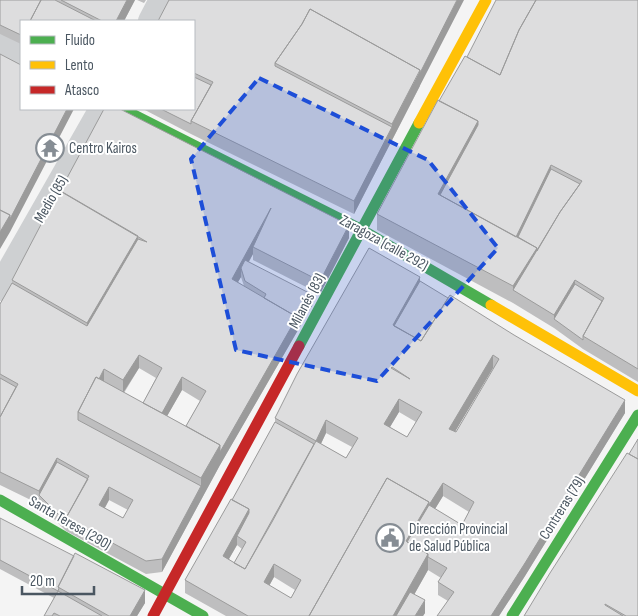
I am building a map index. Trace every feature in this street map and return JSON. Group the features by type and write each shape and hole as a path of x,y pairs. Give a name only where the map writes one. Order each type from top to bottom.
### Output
{"main road":[{"name":"Milanés (83)","path":"153,616 486,0"},
{"name":"Zaragoza (calle 292)","path":"124,110 362,230 638,391"},
{"name":"Contreras (79)","path":"512,616 638,416"},
{"name":"Santa Teresa (290)","path":"0,500 203,616"}],"street":[{"path":"152,20 162,0"},
{"path":"0,46 20,56"},
{"name":"Medio (85)","path":"0,288 101,110"}],"highlighted area":[{"path":"259,78 428,160 498,248 377,381 236,350 191,159"}],"building":[{"path":"0,0 41,0 31,20 20,20 20,35 0,25"},
{"path":"41,0 55,0 94,20 31,20"},
{"path":"61,0 127,0 117,20 100,20"},
{"path":"169,0 457,0 420,73 420,70 310,9 275,63 275,66 392,127 354,201 191,121 213,82 195,73 195,20 159,20"},
{"path":"496,0 536,0 519,30 500,75 467,57"},
{"path":"536,0 638,0 638,369 583,336 604,298 575,280 554,315 513,290 560,212 582,181 551,165 516,237 440,195 478,125 478,121 439,101 465,56 500,75 519,30"},
{"path":"310,9 420,70 392,124 275,63"},
{"path":"0,54 20,64 20,110 66,110 10,219 10,215 0,210"},
{"path":"195,77 211,85 191,124 163,110 195,110"},
{"path":"438,100 478,121 438,194 537,248 513,286 377,214"},
{"path":"103,110 122,110 349,225 320,281 253,247 271,208 232,279 297,317 220,452 220,445 186,426 206,391 182,377 162,413 143,403 162,368 139,355 123,380 104,369 99,379 96,377 78,412 78,420 201,486 162,559 146,561 66,518 89,476 57,458 39,491 0,472 0,417 18,384 0,374 0,304 12,283 87,326 138,239 147,242 60,191","holes":["109,487 133,500 123,518 99,505"]},
{"path":"551,169 580,184 560,212 537,251 537,248 518,237"},
{"path":"59,190 138,236 87,323 12,280"},
{"path":"0,210 10,215 0,232"},
{"path":"369,248 420,277 393,325 421,341 450,295 625,400 491,616 437,616 454,592 438,582 447,568 407,542 429,502 387,478 309,616 248,616 185,580 231,499 249,509 223,556 245,569 272,522 316,441 275,418 297,374","holes":["493,355 499,359 456,432 449,429","399,399 422,412 407,437 384,424","326,420 358,438 346,458 316,441","443,483 474,502 462,525 429,505","274,564 301,580 291,598 264,582"]},
{"path":"245,260 313,295 297,321 297,317 264,298 266,294 245,281 241,268"},
{"path":"420,281 448,298 421,341 394,326"},
{"path":"575,284 602,301 583,336 583,340 554,319"},
{"path":"96,377 220,445 201,478 78,412"},
{"path":"0,378 16,387 0,417"},
{"path":"275,422 314,444 245,569 234,563 246,542 237,536 249,513 249,509 232,500"},
{"path":"638,439 638,459 629,454"},
{"path":"627,453 638,459 638,616 626,616 605,604 623,616 524,616 550,573"},
{"path":"57,462 88,479 66,518 66,522 39,495"},
{"name":"Dirección Provincial de Salud Pública","path":"387,478 429,502 406,541 428,554 393,616 309,616"},
{"path":"0,518 74,556 58,587 58,591 0,560"},
{"path":"75,553 145,590 130,616 109,616 58,587"},
{"path":"58,591 102,616 60,616 54,613 52,616 44,616"},
{"path":"410,592 425,600 415,616 396,616"}],"traffic: fast":[{"path":"124,110 362,230 491,305"},
{"path":"299,346 419,123"},
{"path":"512,616 638,415"},
{"path":"0,500 203,616"}],"traffic: slow":[{"path":"419,123 486,0"},
{"path":"491,305 638,391"}],"traffic: jam":[{"path":"153,616 299,346"}],"place":[{"name":"Centro Kairos","path":"50,148"},
{"name":"Dirección Provincial de Salud Pública","path":"390,538"}]}
